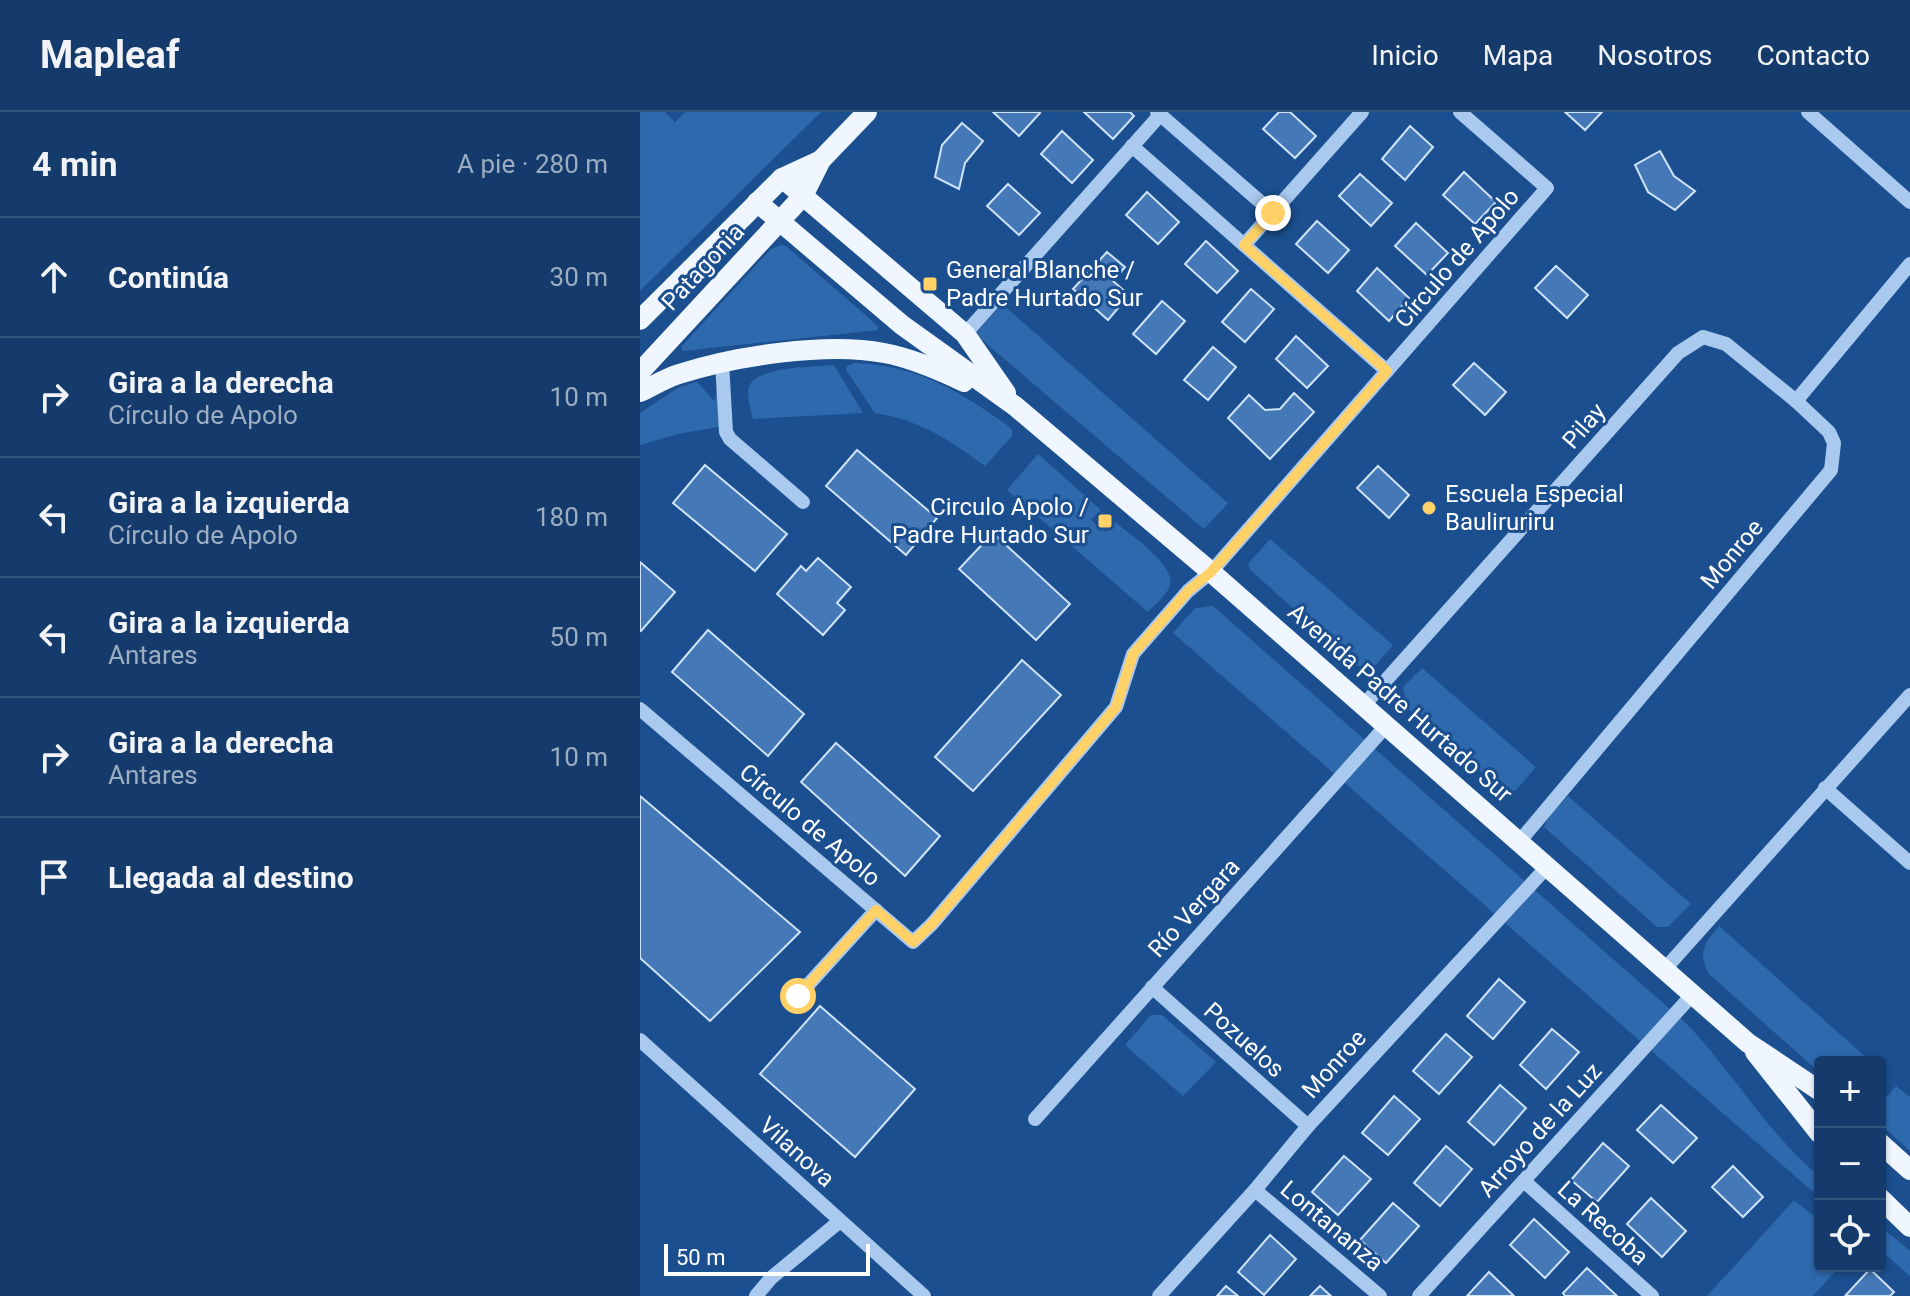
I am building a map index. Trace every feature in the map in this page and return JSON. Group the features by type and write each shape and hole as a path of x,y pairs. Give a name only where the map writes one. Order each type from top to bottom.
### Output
{"main road":[{"path":"821,160 867,112"},
{"name":"Patagonia","path":"640,320 782,178 821,160"},
{"name":"Patagonia","path":"640,372 803,196 821,160"},
{"name":"Avenida Padre Hurtado Sur","path":"782,178 965,334 1015,406"},
{"name":"Avenida Padre Hurtado Sur","path":"757,202 902,325 1015,406 1211,572 1748,1043 1814,1087"},
{"path":"640,392 676,375 722,362 782,353 843,349 883,353 923,364 1015,406"},
{"name":"Avenida Padre Hurtado Sur","path":"1748,1043 1815,1128"},
{"path":"1886,1148 1910,1170"},
{"path":"1882,1200 1910,1227"}],"street":[{"path":"1244,245 1362,112"},
{"name":"Círculo de Apolo","path":"640,709 913,942 932,924 1116,707 1133,654 1188,591 1211,572 1547,188 1460,112"},
{"path":"1808,112 1910,202"},
{"path":"965,334 1159,113 1273,213"},
{"path":"1132,146 1387,371"},
{"path":"1796,401 1910,264"},
{"name":"Pilay","path":"1363,706 1678,353 1703,337 1726,344 1796,401"},
{"path":"722,362 726,432 730,439 803,502"},
{"name":"Monroe","path":"1519,842 1831,470 1834,443 1829,432 1796,401"},
{"path":"1664,970 1910,695"},
{"name":"Río Vergara","path":"1035,1119 1386,726"},
{"path":"1825,788 1910,863"},
{"name":"Monroe","path":"1159,1296 1308,1126 1547,867"},
{"path":"798,996 876,910"},
{"name":"Pozuelos","path":"1152,987 1308,1126"},
{"name":"Arroyo de la Luz","path":"1419,1296 1693,994"},
{"name":"Vilanova","path":"640,1040 924,1296"},
{"name":"La Recoba","path":"1525,1182 1652,1296"},
{"name":"Lontananza","path":"1255,1190 1380,1296"},
{"path":"756,1296 771,1278 840,1221"}],"shaded area":[{"path":"640,112 665,112 675,122 685,112 821,112 640,291"},
{"path":"786,246 878,326 878,330 683,351 681,347 771,249"},
{"path":"1002,304 1228,503 1204,529 975,334"},
{"path":"855,363 899,369 936,382 1007,425 1012,430 1012,436 985,466 921,426 875,413 846,370 847,366"},
{"path":"834,365 863,413 753,419 748,394 754,380 774,371"},
{"path":"697,382 714,401 717,390 724,426 640,445 640,413 679,387"},
{"path":"1038,454 1101,510 1091,520 1105,532 1115,522 1161,561 1170,580 1169,588 1148,612 1007,490"},
{"path":"1270,539 1393,645 1374,667 1358,666 1250,570 1248,564"},
{"path":"1213,606 1689,1026 1784,1142 1814,1171 1814,1193 1173,633 1195,608"},
{"path":"1422,668 1536,767 1515,791 1501,789 1407,708 1403,687"},
{"path":"1568,796 1691,904 1668,927 1657,927 1544,827 1549,816"},
{"path":"1719,926 1864,1056 1814,1056 1814,1068 1709,974 1703,954"},
{"path":"1151,1015 1162,1015 1216,1062 1183,1096 1125,1045"},
{"path":"1896,1086 1910,1097 1910,1151 1886,1129 1886,1098"},
{"path":"1794,1200 1814,1216 1814,1272 1835,1272 1813,1296 1707,1296"},
{"path":"1886,1231 1910,1251 1910,1276 1886,1255"}],"building":[{"path":"993,112 1039,112 1040,113 1019,136"},
{"path":"1084,112 1130,112 1134,116 1113,139"},
{"path":"1279,112 1290,112 1316,136 1295,158 1263,129"},
{"path":"1565,112 1602,112 1585,130"},
{"path":"962,123 983,141 965,163 959,189 935,177 942,145"},
{"path":"1410,126 1433,147 1405,180 1382,159"},
{"path":"1062,131 1093,160 1072,183 1041,154"},
{"path":"1660,151 1674,176 1695,191 1675,210 1648,192 1635,165"},
{"path":"1464,172 1496,202 1475,224 1443,195"},
{"path":"1360,174 1392,203 1371,226 1339,196"},
{"path":"1008,184 1040,213 1019,235 987,206"},
{"path":"1147,192 1179,222 1158,244 1126,215"},
{"path":"1317,221 1349,250 1328,273 1296,244"},
{"path":"1416,223 1448,253 1427,275 1395,246"},
{"path":"1206,241 1238,271 1217,293 1185,264"},
{"path":"1107,252 1125,267 1113,281 1129,295 1108,320 1073,289"},
{"path":"1556,266 1588,295 1567,318 1535,288"},
{"path":"1377,268 1409,298 1389,321 1357,291"},
{"path":"1251,289 1274,309 1245,342 1222,322"},
{"path":"1162,301 1185,321 1156,354 1133,334"},
{"path":"1296,336 1328,366 1307,388 1276,359"},
{"path":"1213,347 1236,367 1208,400 1184,380"},
{"path":"1474,363 1506,392 1485,415 1453,385"},
{"path":"1294,393 1314,412 1270,459 1228,418 1249,395 1265,410 1280,409"},
{"path":"857,450 937,518 906,555 826,486"},
{"path":"705,465 787,534 755,571 673,503"},
{"path":"1378,466 1409,495 1389,518 1357,488"},
{"path":"993,533 1070,604 1036,640 959,569"},
{"path":"818,558 851,587 837,603 845,610 823,635 777,594 801,566 806,571"},
{"path":"640,562 675,592 641,631 640,630"},
{"path":"708,630 804,714 768,756 672,672"},
{"path":"1022,660 1061,695 973,791 935,757"},
{"path":"836,743 940,836 905,876 801,782"},
{"path":"640,796 800,932 710,1021 640,958"},
{"path":"1499,979 1525,1002 1493,1039 1467,1016"},
{"path":"820,1006 915,1089 855,1157 760,1074"},
{"path":"1552,1029 1579,1052 1546,1089 1520,1065"},
{"path":"1446,1034 1472,1057 1439,1094 1413,1071"},
{"path":"1500,1085 1526,1108 1494,1145 1468,1122"},
{"path":"1394,1096 1420,1119 1388,1155 1362,1133"},
{"path":"1661,1105 1697,1138 1673,1163 1637,1130"},
{"path":"1603,1143 1629,1166 1597,1202 1571,1180"},
{"path":"1446,1146 1472,1169 1440,1206 1414,1183"},
{"path":"1344,1156 1371,1179 1338,1215 1312,1192"},
{"path":"1733,1166 1763,1197 1743,1217 1712,1187"},
{"path":"1651,1198 1686,1231 1662,1257 1627,1224"},
{"path":"1393,1203 1419,1226 1386,1263 1360,1240"},
{"path":"1534,1219 1569,1252 1545,1278 1510,1245"},
{"path":"1270,1235 1296,1259 1264,1295 1238,1272"},
{"path":"1587,1268 1617,1296 1565,1296 1563,1293"},
{"path":"1489,1272 1514,1296 1467,1296"},
{"path":"1867,1272 1873,1272 1894,1292 1890,1296 1845,1296"},
{"path":"1226,1286 1238,1296 1217,1296"},
{"path":"1320,1286 1331,1296 1310,1296"}],"place":[{"name":"General Blanche / Padre Hurtado Sur","path":"930,284"},
{"name":"Escuela Especial Bauliruriru","path":"1429,508"},
{"name":"Circulo Apolo / Padre Hurtado Sur","path":"1105,521"}],"route":[{"path":"798,996 876,910 913,942 932,924 1116,707 1133,654 1188,591 1211,572 1387,371 1244,245 1273,213"}]}
